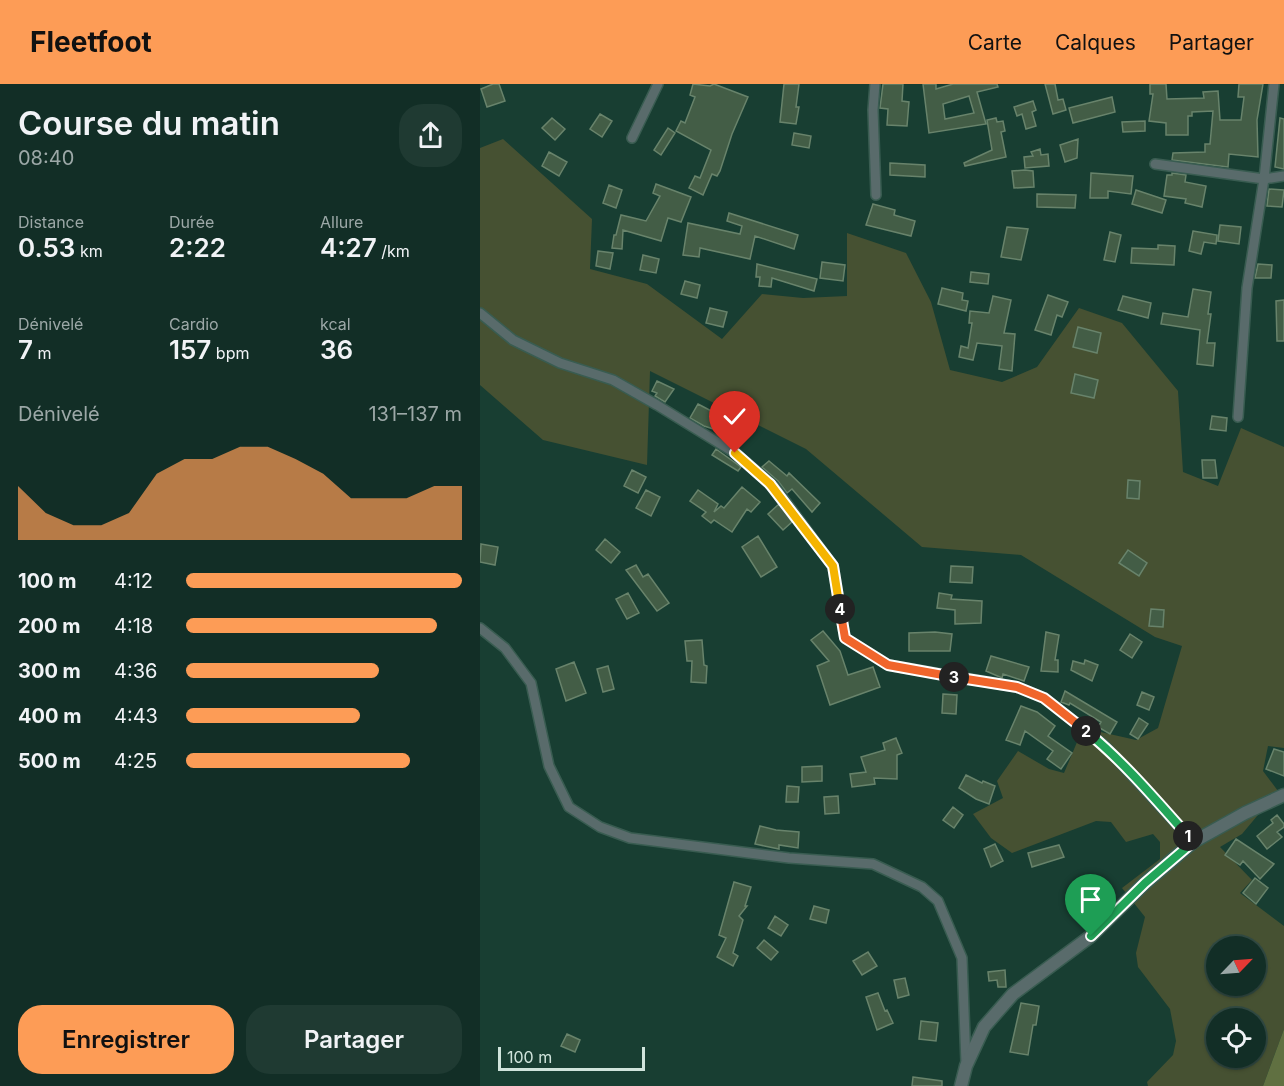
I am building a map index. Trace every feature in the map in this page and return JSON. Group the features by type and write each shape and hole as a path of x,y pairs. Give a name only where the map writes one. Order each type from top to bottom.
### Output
{"street":[{"path":"632,138 658,84"},
{"path":"875,84 873,110 876,195"},
{"path":"1238,417 1247,288 1264,178 1274,84"},
{"path":"1155,164 1264,178 1284,176"},
{"path":"480,313 513,340 560,363 613,380 657,405 735,453 774,486 833,566 845,638 888,665 1017,687 1044,698 1104,746 1193,842"},
{"path":"480,628 505,648 531,683 549,766 569,807 600,827 630,838 789,858 873,864 922,886 938,902 962,958 966,1066"},
{"path":"961,1086 966,1066 984,1026 1013,994 1091,936 1145,883 1193,842 1245,813 1284,795"}],"green space":[{"path":"503,139 592,219 590,269 647,284 722,339 762,294 803,298 847,296 847,233 906,253 931,302 950,370 1002,382 1037,367 1079,308 1122,323 1178,391 1183,472 1218,486 1241,428 1284,447 1284,748 1268,746 1263,771 1278,791 1242,834 1220,847 1252,880 1240,893 1284,926 1284,1029 1263,1086 1148,1086 1147,1082 1173,1055 1176,1041 1170,1009 1138,967 1136,953 1145,917 1122,888 1160,859 1160,842 1153,834 1126,842 1111,822 1096,821 1012,853 991,838 973,814 1003,798 997,781 1018,751 1049,769 1064,773 1083,728 1136,740 1158,728 1182,646 1155,637 1021,555 922,547 806,449 650,371 647,465 543,440 480,385 480,148"},
{"path":"1284,1029 1284,1086 1263,1086"}],"building":[{"path":"499,84 505,101 487,107 481,89"},
{"path":"693,84 710,86 714,84 748,97 732,134 720,171 717,176 712,174 703,195 689,188 695,176 700,178 711,150 676,131 681,121 685,123 695,97 690,95"},
{"path":"784,84 799,84 796,124 780,122"},
{"path":"883,84 903,84 902,101 909,102 907,126 887,125 888,109 880,108"},
{"path":"923,84 936,84 936,89 953,84 997,84 998,87 977,92 986,124 929,133","holes":["969,96 974,113 945,119 943,104"]},
{"path":"1045,84 1055,84 1058,100 1063,99 1066,110 1053,114"},
{"path":"1150,84 1166,84 1167,99 1204,98 1203,92 1218,91 1220,120 1241,120 1244,97 1238,97 1239,84 1263,84 1257,120 1258,157 1229,154 1228,167 1172,160 1173,153 1205,152 1205,144 1210,144 1213,111 1192,112 1192,116 1188,116 1188,135 1166,135 1166,123 1149,121 1153,94 1150,94"},
{"path":"1112,97 1115,112 1073,123 1069,108"},
{"path":"1033,101 1036,110 1032,112 1036,126 1026,129 1022,114 1017,116 1014,107"},
{"path":"600,114 612,121 602,137 590,129"},
{"path":"552,118 565,129 555,140 542,128"},
{"path":"996,118 997,122 1003,121 1005,131 1001,132 1006,157 965,166 964,163 992,150 987,120"},
{"path":"1280,118 1284,119 1284,169 1275,167"},
{"path":"1145,121 1145,131 1123,132 1122,122"},
{"path":"668,128 675,133 661,155 654,150"},
{"path":"794,133 811,136 809,148 792,145"},
{"path":"1078,139 1077,158 1065,162 1060,145"},
{"path":"1040,149 1041,155 1048,154 1049,166 1025,168 1024,157 1033,156 1031,152"},
{"path":"549,152 567,162 559,176 542,166"},
{"path":"890,163 925,165 925,177 890,175"},
{"path":"1012,171 1033,171 1034,187 1014,188"},
{"path":"1091,173 1133,176 1131,194 1108,191 1108,198 1090,198"},
{"path":"1172,173 1186,175 1185,182 1206,186 1202,207 1185,203 1186,199 1164,196 1167,175 1172,175"},
{"path":"656,184 691,197 681,222 668,218 661,241 623,230 622,249 612,248 621,215 646,221 660,196 653,193"},
{"path":"609,185 622,190 616,208 603,203"},
{"path":"1269,189 1284,190 1282,207 1267,206"},
{"path":"1136,190 1166,200 1162,213 1132,204"},
{"path":"1037,194 1076,195 1075,208 1037,207"},
{"path":"873,204 895,210 894,215 915,221 911,236 866,225"},
{"path":"729,213 798,235 794,249 755,236 750,259 700,248 699,257 683,255 688,223 740,234 742,226 727,221"},
{"path":"1220,225 1241,227 1239,244 1218,241"},
{"path":"1007,227 1028,229 1021,260 1001,257"},
{"path":"1193,231 1217,235 1216,244 1204,242 1201,254 1189,251"},
{"path":"1110,232 1121,235 1115,262 1104,260"},
{"path":"1158,245 1175,246 1174,265 1131,263 1132,248 1158,249"},
{"path":"598,251 613,253 610,269 596,266"},
{"path":"643,255 659,259 656,273 640,270"},
{"path":"822,262 845,265 843,281 820,278"},
{"path":"757,264 817,279 814,291 772,278 771,287 759,286 760,277 756,277"},
{"path":"1258,264 1272,265 1271,278 1255,278"},
{"path":"971,272 989,274 988,284 970,282"},
{"path":"685,281 700,285 697,298 681,294"},
{"path":"942,288 963,293 962,300 968,301 966,311 938,304"},
{"path":"1193,289 1211,292 1207,343 1215,343 1213,366 1197,364 1200,330 1161,324 1163,313 1188,317"},
{"path":"1048,295 1068,302 1062,317 1057,315 1051,335 1035,330"},
{"path":"993,296 1011,300 1004,333 1015,334 1012,371 999,369 1002,346 977,343 973,360 959,357 961,346 968,348 972,323 969,323 970,311 989,313"},
{"path":"1123,296 1151,303 1148,318 1118,310"},
{"path":"1284,300 1284,341 1277,341 1276,301"},
{"path":"710,308 727,312 723,327 706,323"},
{"path":"1078,327 1101,333 1097,353 1073,347"},
{"path":"1075,374 1098,380 1094,398 1071,393"},
{"path":"657,381 674,389 665,402 655,396 657,393 652,391"},
{"path":"698,404 717,414 718,412 731,417 726,433 704,426 690,418"},
{"path":"1212,416 1227,418 1226,431 1210,429"},
{"path":"716,449 741,467 738,471 712,455"},
{"path":"1202,460 1215,460 1217,478 1203,478"},
{"path":"769,461 787,476 789,473 820,503 812,512 792,489 787,493 778,481 762,467"},
{"path":"632,470 646,477 638,493 624,486"},
{"path":"1128,480 1140,481 1139,499 1127,498"},
{"path":"742,487 760,502 751,512 747,509 732,532 714,520 711,523 702,516 706,512 690,501 698,490 718,504 714,512 721,506 724,508"},
{"path":"646,490 660,497 651,516 636,508"},
{"path":"779,504 792,522 783,530 768,514"},
{"path":"758,536 777,567 761,577 742,547"},
{"path":"605,539 620,552 611,563 596,550"},
{"path":"481,544 498,547 495,565 480,562"},
{"path":"1128,550 1147,563 1139,576 1119,563"},
{"path":"636,565 643,577 648,574 669,603 657,611 626,570"},
{"path":"951,566 973,567 972,583 950,582"},
{"path":"628,593 639,613 627,619 616,599"},
{"path":"939,593 952,595 951,599 982,601 981,623 955,624 955,610 937,608"},
{"path":"1151,609 1164,610 1163,627 1149,626"},
{"path":"823,631 840,651 848,675 873,667 880,687 830,705 817,666 829,661 811,640"},
{"path":"1046,632 1059,635 1055,660 1058,660 1058,672 1041,671"},
{"path":"909,633 952,634 950,651 909,651"},
{"path":"1130,634 1142,642 1132,658 1120,650"},
{"path":"702,640 704,665 707,666 706,683 691,682 692,661 687,661 685,641"},
{"path":"991,656 1029,667 1024,681 1003,674 1002,678 986,671"},
{"path":"1085,660 1098,665 1092,681 1071,670 1073,661 1084,664"},
{"path":"574,662 586,693 566,701 556,669"},
{"path":"608,666 614,689 603,692 597,669"},
{"path":"1065,691 1117,722 1110,734 1098,727 1101,722 1070,703 1069,705 1061,702"},
{"path":"1142,692 1154,697 1149,710 1137,705"},
{"path":"943,694 957,695 956,714 942,713"},
{"path":"1021,706 1037,712 1055,726 1048,736 1072,753 1061,769 1047,759 1053,751 1025,731 1020,745 1006,740"},
{"path":"1139,718 1148,724 1138,739 1130,734"},
{"path":"896,738 902,753 897,755 897,779 874,778 875,784 852,787 850,774 866,772 861,757 885,750 883,743"},
{"path":"1274,749 1284,752 1284,776 1266,769"},
{"path":"822,766 822,781 802,782 802,767"},
{"path":"966,775 982,783 983,781 995,786 989,804 959,788"},
{"path":"787,786 799,787 798,802 786,802"},
{"path":"838,796 839,813 825,814 824,797"},
{"path":"953,807 963,815 954,828 943,820"},
{"path":"1277,815 1284,824 1284,827 1277,832 1282,837 1267,849 1257,836 1273,823 1271,820"},
{"path":"760,826 799,832 798,848 779,845 779,849 755,844"},
{"path":"1236,839 1274,864 1260,879 1243,861 1240,865 1225,855"},
{"path":"995,844 1003,861 991,867 984,849"},
{"path":"1059,845 1064,857 1032,867 1028,853"},
{"path":"1255,878 1268,888 1256,904 1243,893"},
{"path":"734,882 751,887 745,906 747,906 739,916 743,920 733,953 738,956 733,966 717,957 726,938 719,935"},
{"path":"814,906 829,910 826,923 810,919"},
{"path":"775,916 788,925 781,936 768,928"},
{"path":"764,940 778,952 771,960 757,948"},
{"path":"868,952 877,966 862,975 853,961"},
{"path":"1005,970 1006,987 998,987 997,980 989,981 988,972"},
{"path":"905,978 909,995 898,998 894,980"},
{"path":"878,993 893,1023 877,1030 866,997"},
{"path":"1021,1003 1039,1006 1028,1055 1010,1052"},
{"path":"921,1021 938,1023 936,1041 919,1039"},
{"path":"567,1034 580,1040 575,1052 561,1046"},
{"path":"913,1077 942,1081 942,1086 912,1086"}],"route":[{"path":"735,453 774,486 833,566 845,638 888,665 1017,687 1044,698 1104,746 1151,794 1193,842 1145,883 1091,936"}]}
